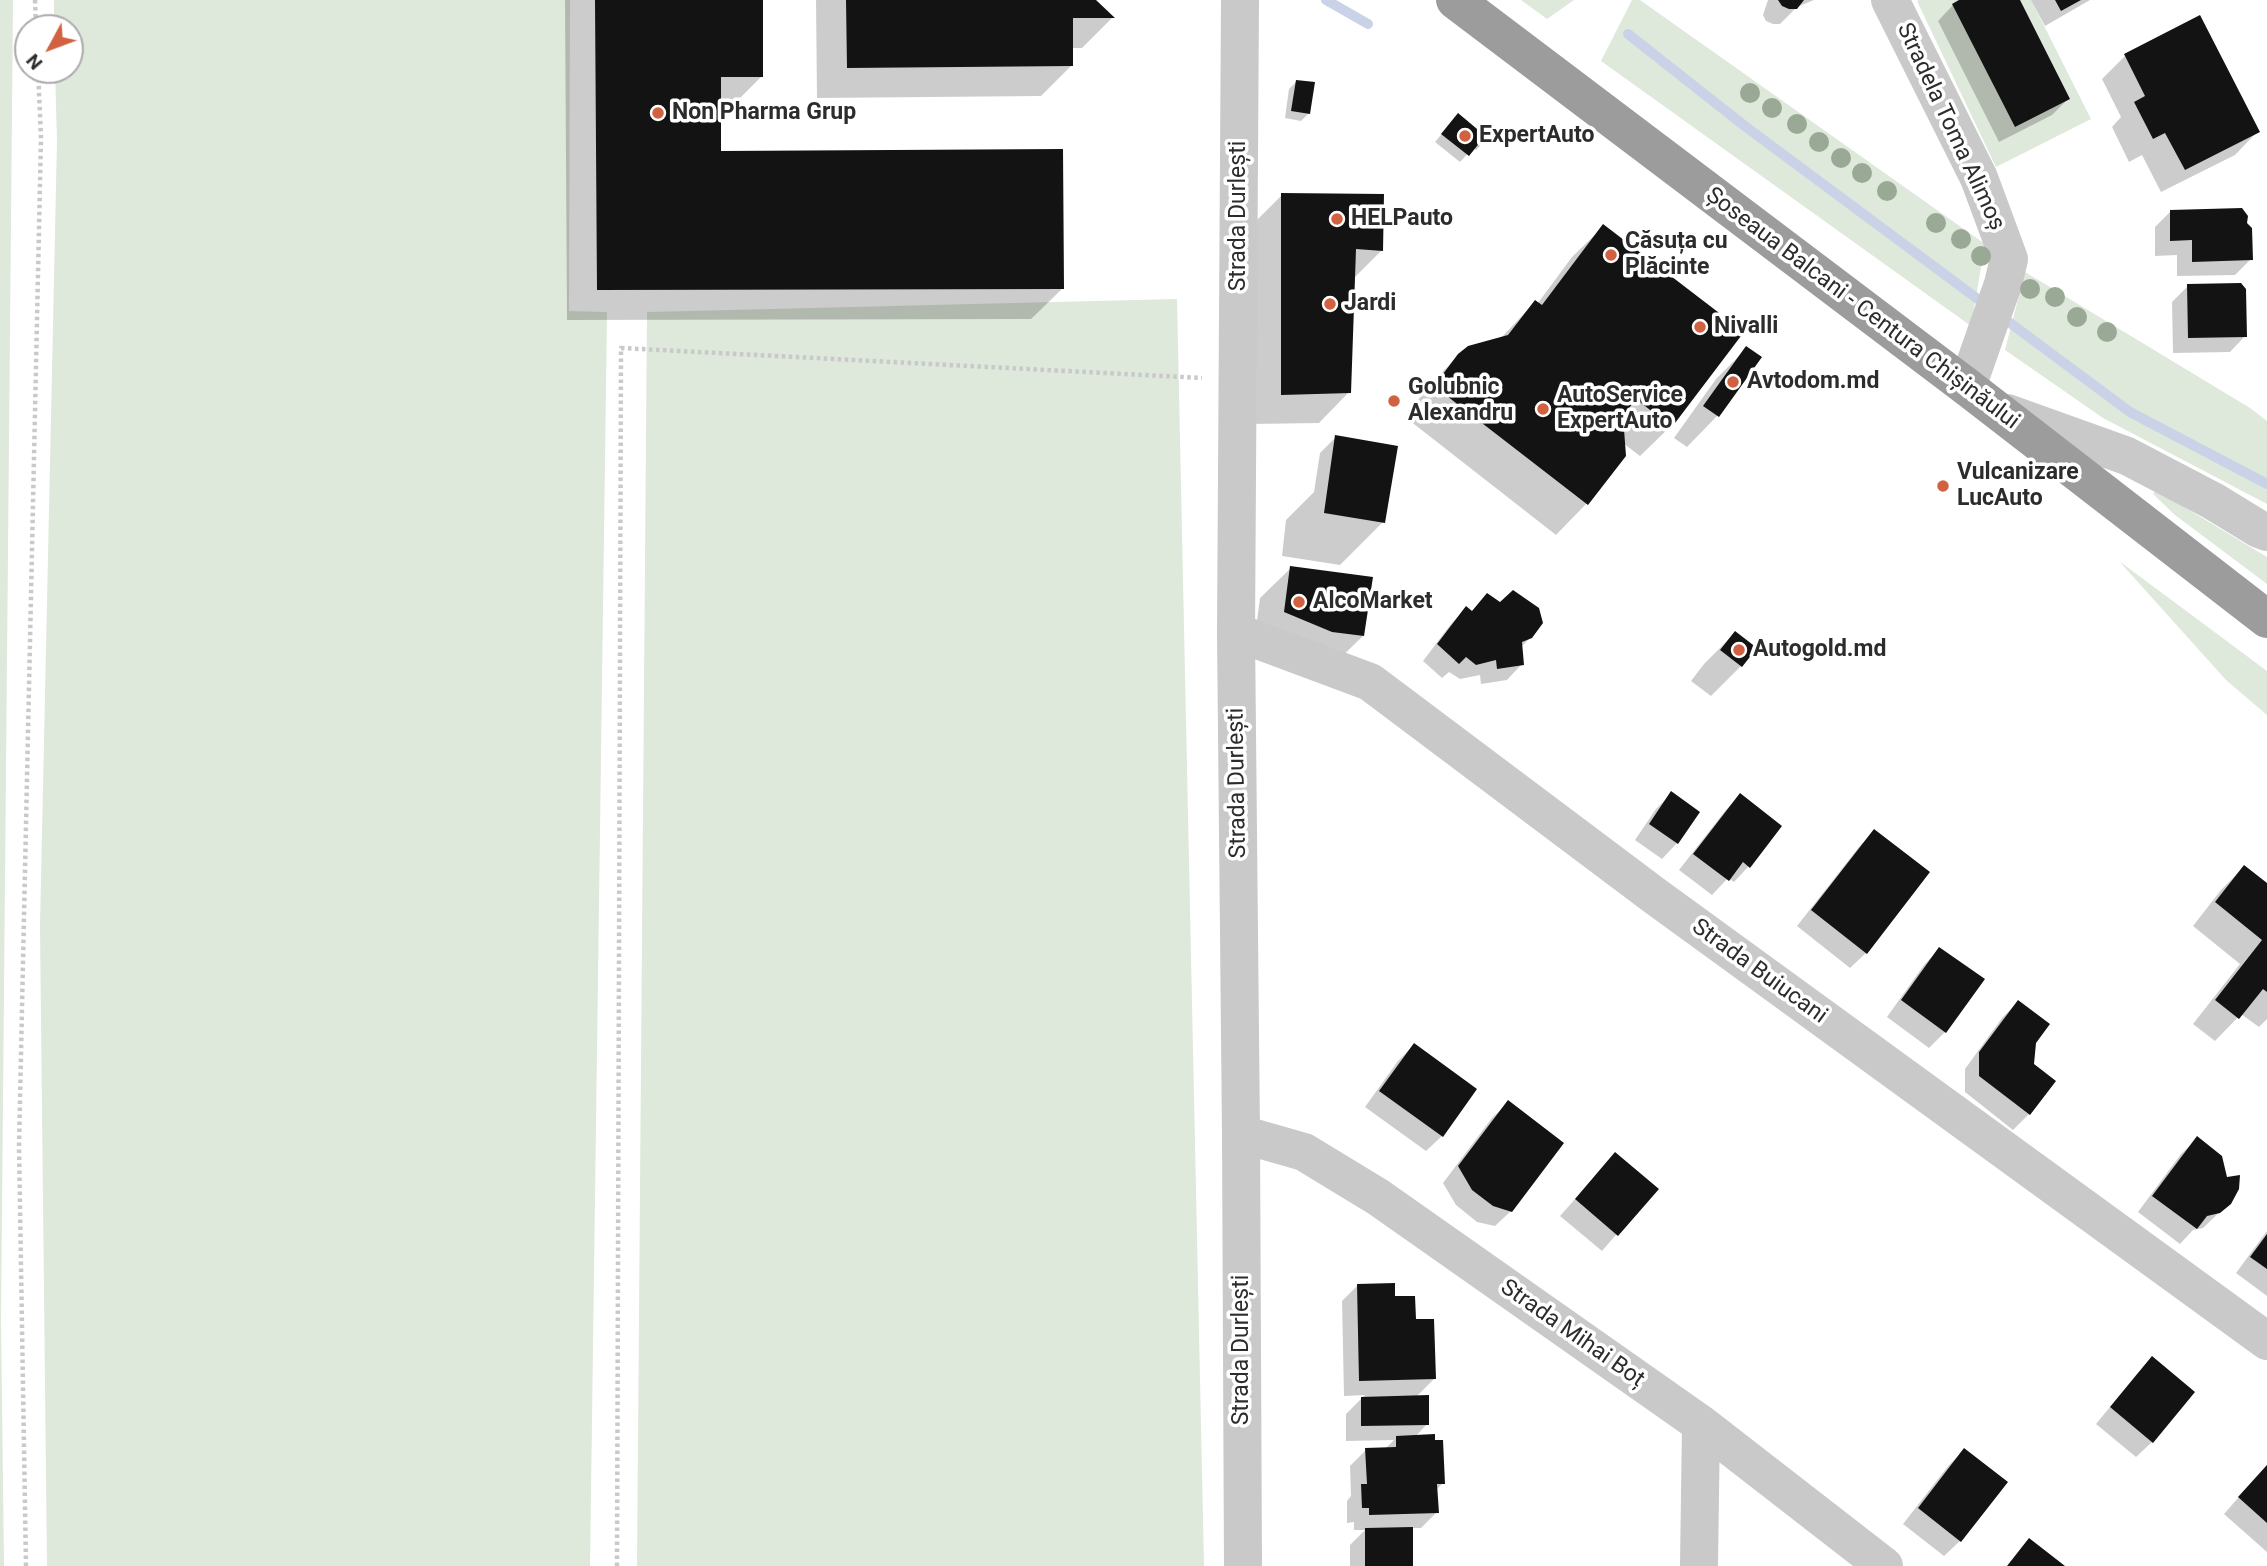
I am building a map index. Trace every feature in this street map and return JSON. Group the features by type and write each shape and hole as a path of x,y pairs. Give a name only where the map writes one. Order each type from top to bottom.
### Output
{"highway":[{"name":"Șoseaua Balcani - Centura Chișinăului","path":"1455,0 2267,619"}],"street":[{"name":"Strada Durlești","path":"1240,0 1236,632 1243,1566"},
{"name":"Stradela Toma Alimoș","path":"1890,0 1979,178 2002,236 2008,259 1994,310 1979,398"},
{"path":"1979,398 2127,456 2267,532"},
{"name":"Strada Buiucani","path":"1236,632 1370,682 1655,896 2267,1341"},
{"name":"Strada Mihai Boț","path":"1241,1134 1304,1152 1378,1197 1701,1424 1884,1566"},
{"path":"1699,1566 1701,1424"}],"path":[{"path":"26,1566 19,1146 41,136 39,84"},
{"path":"617,1566 621,348 1237,380"}],"shaded area":[{"path":"0,0 13,0 1,1318 4,1566 0,1566"},
{"path":"54,0 570,0 569,311 607,312 590,1566 47,1566 40,926 57,140 55,84 84,84 84,14 54,14"},
{"path":"1521,0 1574,0 1547,19"},
{"path":"1632,0 1640,0 1985,244 1971,326 1601,61"},
{"path":"2031,0 2091,119 1996,167 1917,1"},
{"path":"2025,272 2250,408 2267,421 2267,504 2103,418 2005,350"},
{"path":"1177,299 1204,1566 637,1566 647,312"},
{"path":"2156,490 2267,557 2267,584 2175,515 2153,494"},
{"path":"2119,561 2267,671 2267,715 2226,680"}],"building":[{"name":"Non Pharma Grup","path":"595,0 763,0 763,77 721,77 721,151 1063,149 1064,289 597,290"},
{"path":"846,0 1096,0 1115,18 1073,18 1073,66 847,68"},
{"path":"1778,0 1804,0 1797,9 1789,9 1782,6"},
{"path":"1959,0 2020,0 2070,99 2015,127 1952,4"},
{"path":"2055,0 2081,0 2061,11"},
{"path":"2200,15 2260,132 2185,170 2165,133 2153,139 2134,102 2145,96 2124,54"},
{"path":"1296,80 1315,82 1310,114 1291,111"},
{"name":"ExpertAuto","path":"1458,113 1489,139 1485,144 1481,141 1469,156 1441,134"},
{"path":"1281,193 1384,194 1383,251 1356,249 1351,393 1281,395"},
{"path":"2242,208 2248,216 2247,223 2252,228 2253,260 2192,262 2192,240 2170,241 2170,210"},
{"path":"1603,224 1744,332 1672,427 1636,399 1623,416 1626,456 1588,505 1434,386 1458,354 1468,346 1508,335 1535,300 1542,305"},
{"path":"2241,283 2246,289 2247,337 2188,338 2187,284"},
{"path":"1746,346 1762,357 1719,417 1703,406"},
{"path":"1335,435 1398,446 1385,523 1324,513"},
{"path":"1290,566 1373,577 1364,636 1332,632 1284,612"},
{"path":"1513,590 1539,608 1543,623 1532,638 1522,642 1524,665 1497,669 1496,660 1476,665 1466,657 1459,664 1437,644 1466,606 1472,611 1487,593 1500,602"},
{"path":"1735,631 1757,648 1742,667 1720,650"},
{"path":"1671,791 1700,812 1678,844 1649,824"},
{"path":"1740,793 1782,826 1750,868 1743,862 1729,881 1693,854"},
{"path":"1874,829 1930,872 1867,954 1811,910"},
{"path":"2244,865 2267,883 2267,992 2263,989 2239,1019 2215,1000 2262,940 2215,902"},
{"path":"1939,947 1985,979 1946,1033 1901,1000"},
{"path":"2018,1000 2050,1024 2036,1043 2034,1064 2056,1081 2030,1115 1979,1076 1979,1052"},
{"path":"1414,1043 1477,1089 1443,1137 1379,1091"},
{"path":"1508,1100 1564,1143 1512,1212 1493,1206 1472,1190 1458,1166"},
{"path":"2197,1136 2222,1156 2227,1177 2240,1175 2239,1189 2231,1204 2220,1213 2207,1216 2197,1229 2152,1196"},
{"path":"1615,1152 1659,1189 1618,1236 1575,1199"},
{"path":"2267,1234 2267,1269 2250,1257"},
{"path":"1395,1283 1395,1296 1415,1296 1416,1319 1434,1319 1436,1379 1359,1381 1357,1284"},
{"path":"2152,1356 2195,1392 2153,1443 2110,1407"},
{"path":"1429,1395 1429,1425 1361,1426 1361,1397"},
{"path":"1435,1434 1435,1440 1443,1440 1445,1484 1437,1484 1439,1513 1369,1515 1369,1508 1362,1508 1361,1484 1367,1484 1365,1448 1396,1447 1396,1436"},
{"path":"1964,1448 2008,1482 1961,1542 1918,1508"},
{"path":"2267,1465 2267,1523 2238,1497"},
{"path":"1413,1527 1413,1566 1365,1566 1365,1528"},
{"path":"2029,1538 2065,1566 2007,1566"}],"waterway":[{"path":"1326,0 1368,24"},
{"path":"1628,34 1746,127 2130,412 2267,484"}],"place":[{"name":"Non Pharma Grup","path":"658,113"},
{"name":"ExpertAuto","path":"1465,136"},
{"name":"HELPauto","path":"1337,219"},
{"name":"Căsuța cu Plăcinte","path":"1611,255"},
{"name":"Jardi","path":"1330,304"},
{"name":"Nivalli","path":"1700,327"},
{"name":"Avtodom.md","path":"1733,382"},
{"name":"Golubnic Alexandru","path":"1394,401"},
{"name":"AutoService ExpertAuto","path":"1543,409"},
{"name":"Vulcanizare LucAuto","path":"1943,486"},
{"name":"AlcoMarket","path":"1299,602"},
{"name":"Autogold.md","path":"1739,650"}]}
